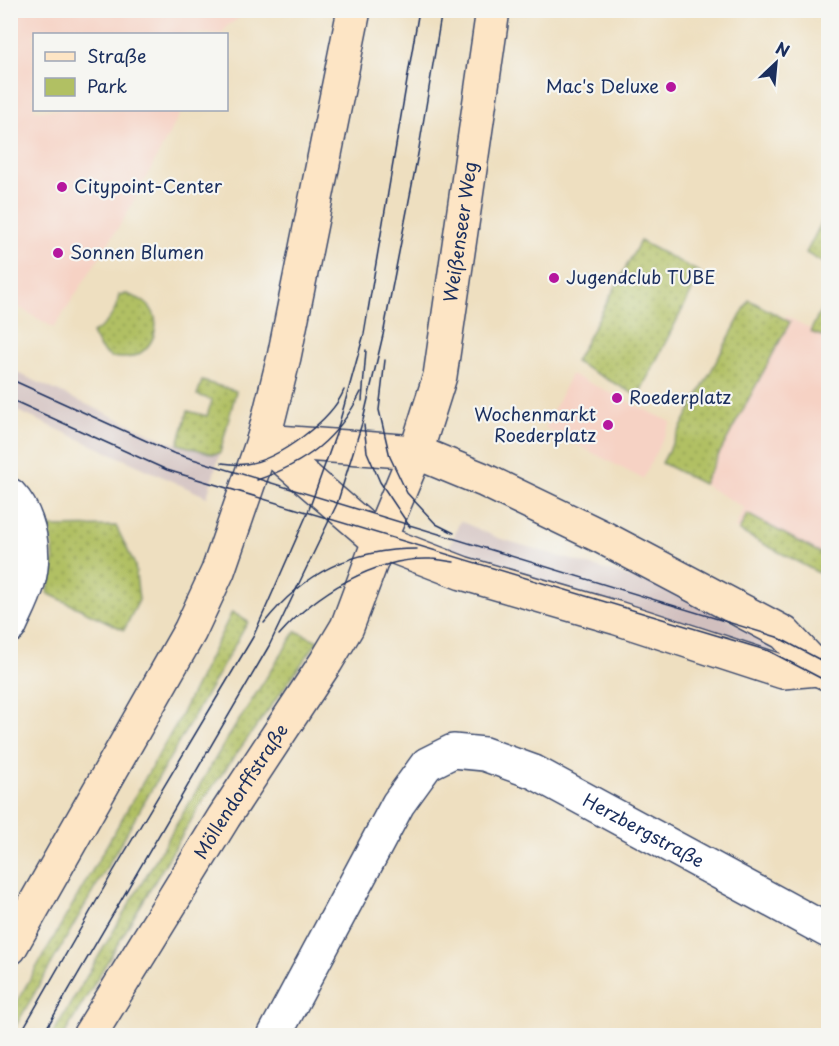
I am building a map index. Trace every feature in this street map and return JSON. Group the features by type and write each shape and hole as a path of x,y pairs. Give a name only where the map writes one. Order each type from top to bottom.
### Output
{"main road":[{"path":"10,948 190,631 218,571 263,441 290,333 354,10"},
{"name":"Weißenseer Weg","path":"416,452 440,376 493,10"},
{"path":"263,441 416,452 484,480 603,537 784,633 823,672"},
{"path":"263,441 379,541 462,573 617,618 783,672 823,672"},
{"path":"379,541 416,452"},
{"name":"Möllendorffstraße","path":"89,1035 224,818 347,627 379,541"}],"street":[{"path":"10,495 18,504 25,519 32,550 28,583 10,626"},
{"name":"Herzbergstraße","path":"274,1035 398,804 427,764 453,751 484,754 534,772 828,931"}],"shaded area":[{"path":"11,10 250,11 227,26 223,33 33,33 33,111 181,111 125,217 54,328 11,303"},
{"path":"786,316 828,338 828,578 735,528 744,508 703,484 738,419 733,415"},
{"path":"11,370 169,442 213,454 220,453 207,497 11,408"},
{"name":"Wochenmarkt Roederplatz","path":"571,374 671,422 643,479 545,428"},
{"path":"460,521 498,538 670,589 774,643 768,656 488,574 448,550"}],"green space":[{"path":"828,210 828,266 806,253"},
{"path":"640,241 701,273 638,396 575,362"},
{"path":"127,294 142,301 151,309 156,328 148,346 141,352 132,357 112,357 101,349 92,333 110,318 119,295"},
{"path":"828,296 828,338 810,332"},
{"path":"749,300 790,322 703,484 662,463"},
{"path":"202,381 236,391 220,453 213,454 178,444 188,411 207,416 212,400 197,395"},
{"path":"747,514 828,557 828,578 739,531"},
{"path":"116,526 135,565 139,600 124,630 47,593 54,560 49,527"},
{"path":"232,612 248,622 11,1034 11,1012 178,721"},
{"path":"296,631 318,641 203,800 64,1035 52,1035 224,744"}],"tram line":[{"path":"19,1036 113,872 253,637 308,512 337,431 364,334 419,10"},
{"path":"42,1036 269,646 337,504 363,420 383,335 418,154 442,10"},
{"path":"362,401 366,350"},
{"path":"385,360 379,410 390,457 407,493 436,524 454,533"},
{"path":"10,379 173,453 777,637 828,664"},
{"path":"222,463 243,464 259,461 288,447 328,414 344,390"},
{"path":"257,480 291,466 319,447 342,423 361,392"},
{"path":"10,399 167,470 769,651 828,682"},
{"path":"364,425 367,452 380,482 410,527"},
{"path":"264,623 296,590 331,567 371,553 417,549"},
{"path":"279,635 328,592 367,571 410,560 434,559 454,562"}],"place":[{"name":"Mac's Deluxe","path":"671,87"},
{"name":"Citypoint-Center","path":"62,187"},
{"name":"Sonnen Blumen","path":"58,253"},
{"name":"Jugendclub TUBE","path":"554,278"},
{"name":"Roederplatz","path":"617,398"},
{"name":"Wochenmarkt Roederplatz","path":"608,425"}]}
